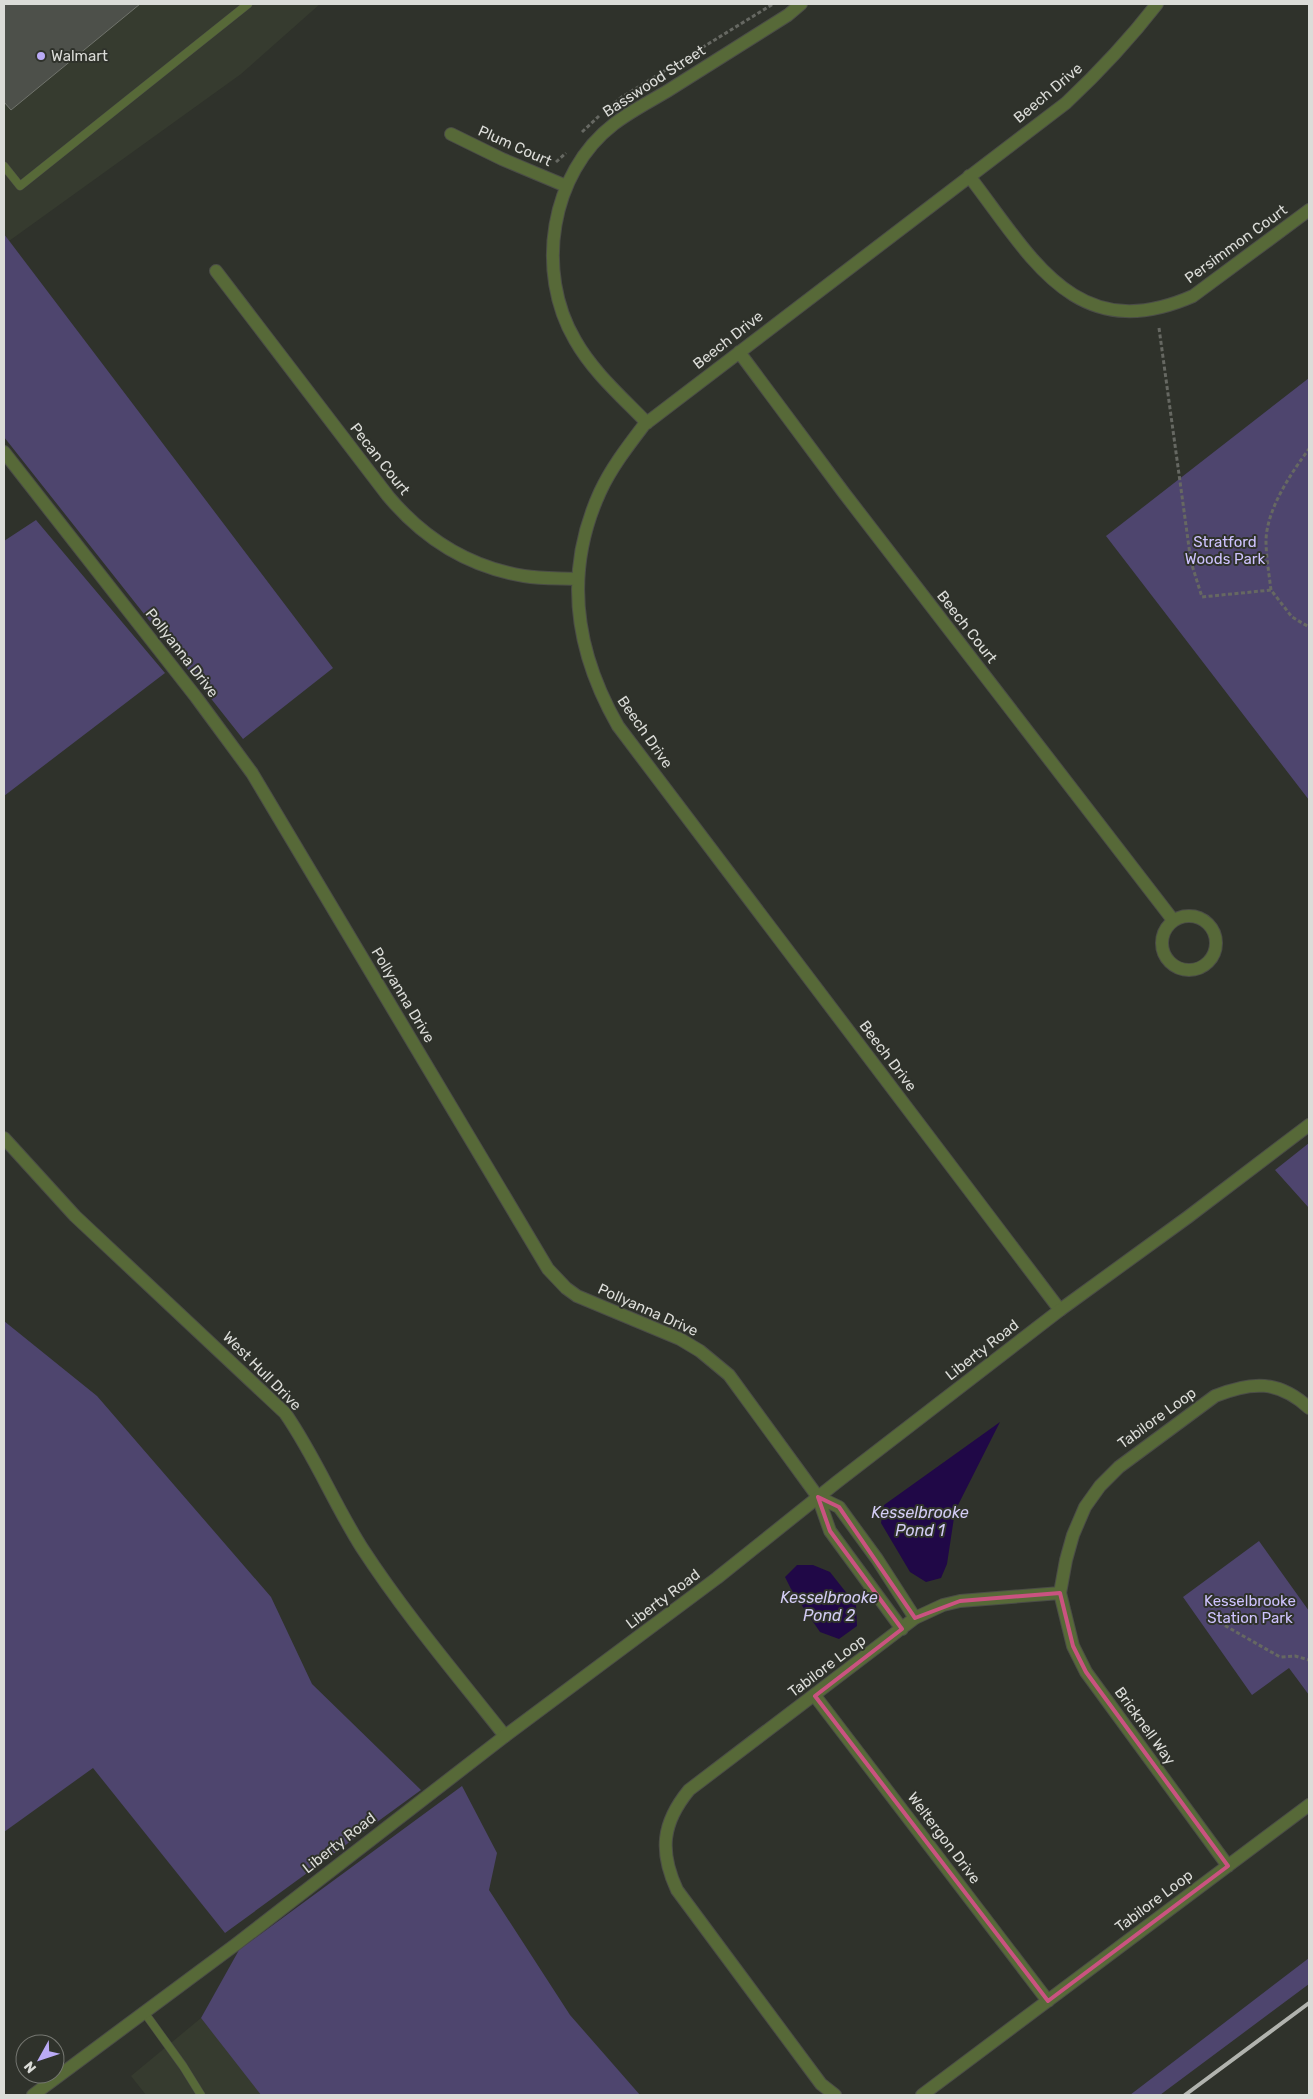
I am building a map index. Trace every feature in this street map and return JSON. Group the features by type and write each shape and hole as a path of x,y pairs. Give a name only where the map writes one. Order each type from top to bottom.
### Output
{"street":[{"name":"Basswood Street","path":"647,423 592,365 575,341 565,320 556,291 553,265 554,236 566,186 588,150 614,124 788,15 801,4"},
{"name":"Beech Drive","path":"1060,1310 618,726 602,699 591,672 582,633 578,579 581,551 588,521 600,491 614,466 647,423 1066,103 1104,68 1135,33 1157,4"},
{"name":"Plum Court","path":"451,134 502,160 566,186"},
{"name":"Persimmon Court","path":"969,176 1043,272 1062,288 1089,302 1104,308 1127,311 1152,310 1172,305 1193,296 1309,210"},
{"name":"Pecan Court","path":"216,271 388,496 420,530 454,552 499,571 526,576 578,579"},
{"name":"Beech Court","path":"739,352 844,493 1173,920"},
{"name":"Pollyanna Drive","path":"4,452 239,754 548,1269 566,1288 577,1296 680,1340 700,1351 719,1366 729,1375 818,1497"},
{"path":"1182,916 1193,916 1203,919 1211,927 1216,936 1216,947 1212,958 1205,965 1195,970 1184,970 1174,966 1166,959 1162,949 1162,938 1165,928 1173,920 1182,916"},
{"name":"Liberty Road","path":"33,2095 505,1736 717,1578 818,1497 1060,1310 1188,1217 1309,1125"},
{"name":"West Hull Drive","path":"4,1138 75,1216 285,1413 302,1438 362,1548 426,1637 505,1736"},
{"name":"Tabilore Loop","path":"835,2095 821,2084 677,1890 666,1859 665,1840 669,1821 678,1803 689,1790 815,1696 915,1618 943,1605 960,1601 1060,1593 1073,1535 1082,1514 1100,1486 1119,1466 1215,1396 1232,1389 1263,1384 1281,1389 1298,1398 1309,1408"},
{"path":"818,1497 839,1507 877,1559 915,1618"},
{"path":"818,1497 830,1531 902,1629"},
{"name":"Bricknell Way","path":"1060,1593 1073,1646 1086,1672 1228,1866"},
{"name":"Weltergon Drive","path":"815,1696 1048,2001"},
{"name":"Tabilore Loop","path":"922,2095 1309,1805"}],"lane":[{"path":"4,166 20,186 248,4"},
{"path":"144,2012 183,2066 201,2095"}],"path":[{"path":"1159,328 1191,562 1202,597 1271,590"},
{"path":"1309,449 1280,493 1266,538 1271,590 1292,617 1309,627"},
{"path":"1220,1601 1213,1607 1214,1615 1224,1625 1280,1657 1295,1656 1309,1660"}],"highlighted area":[{"path":"818,1497 839,1507 915,1618 960,1601 1060,1593 1073,1646 1086,1672 1228,1866 1048,2001 815,1696 902,1629 830,1531"}],"shaded area":[{"path":"4,4 320,4 241,74 9,241 4,234"},
{"path":"201,2018 246,2073 261,2095 146,2095 131,2076"}],"green space":[{"path":"4,234 333,668 243,739 4,437"},
{"name":"Stratford Woods Park","path":"1309,378 1309,800 1106,536"},
{"path":"36,520 165,673 4,796 4,541"},
{"path":"1309,1143 1309,1208 1275,1170"},
{"path":"4,1321 97,1396 271,1597 312,1684 421,1790 225,1933 93,1768 4,1832"},
{"name":"Kesselbrooke Station Park","path":"1259,1541 1309,1611 1309,1695 1289,1668 1252,1695 1183,1597"},
{"path":"462,1786 497,1853 489,1890 570,2015 640,2095 261,2095 201,2018 239,1950"},
{"path":"1309,1958 1309,1984 1160,2095 1130,2095"}],"water":[{"name":"Kesselbrooke Pond 1","path":"1000,1422 955,1511 947,1564 941,1578 926,1582 910,1572 881,1523 884,1505"},
{"name":"Kesselbrooke Pond 2","path":"797,1565 813,1565 830,1572 856,1605 857,1626 839,1639 820,1632 792,1591 785,1577"}],"building":[{"name":"Walmart","path":"4,4 140,4 11,110 4,102"}],"railway":[{"path":"1185,2095 1309,2003"}],"place":[{"name":"Walmart","path":"41,56"}]}
